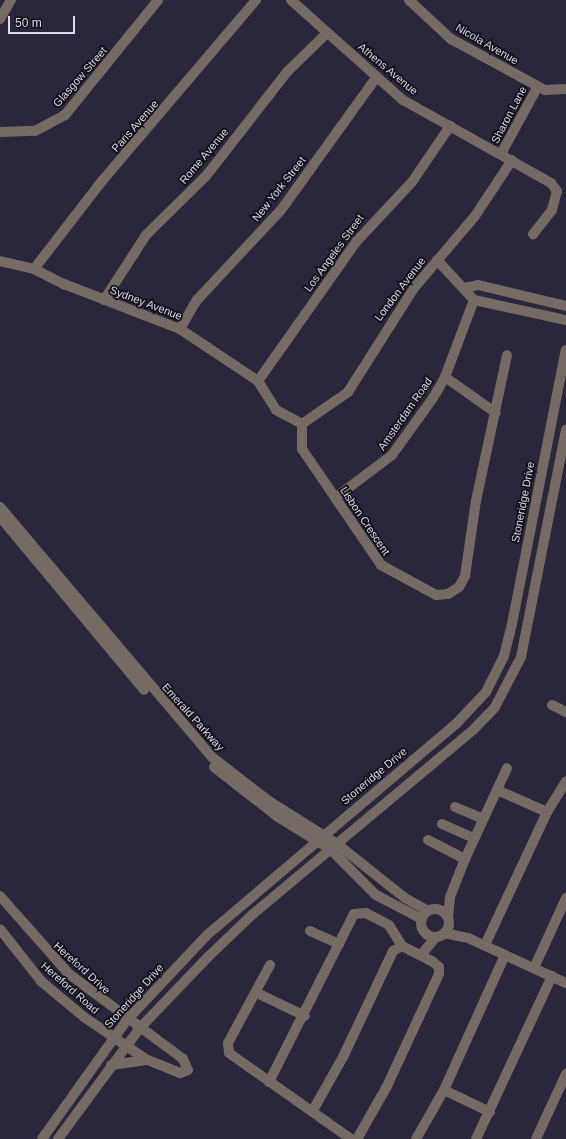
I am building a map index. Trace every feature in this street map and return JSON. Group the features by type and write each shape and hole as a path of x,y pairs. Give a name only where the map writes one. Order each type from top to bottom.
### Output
{"street":[{"path":"0,19 11,0"},
{"name":"Glasgow Street","path":"0,132 35,131 65,115 158,0"},
{"name":"Paris Avenue","path":"34,269 79,209 256,0"},
{"name":"Athens Avenue","path":"292,0 376,78 403,100 552,183 557,191 552,210 533,234"},
{"name":"Nicola Avenue","path":"408,0 451,38 538,86 565,93"},
{"name":"Rome Avenue","path":"104,300 143,238 206,176 287,72 327,33"},
{"name":"New York Street","path":"180,328 197,300 285,205 376,78"},
{"name":"Sharon Lane","path":"501,154 538,86"},
{"name":"Los Angeles Street","path":"258,381 356,242 412,182 450,126"},
{"name":"London Avenue","path":"302,424 348,392 380,337 437,260 482,208 512,160"},
{"path":"437,260 474,300 566,320"},
{"name":"Sydney Avenue","path":"0,261 34,269 104,300 180,328 258,381 276,410 302,424"},
{"path":"464,288 478,285 566,306"},
{"name":"Amsterdam Road","path":"336,498 392,455 445,377 474,300"},
{"name":"Stoneridge Drive","path":"42,1139 113,1037 127,1020 207,935 320,837 456,724 486,692 496,674 512,624 566,350"},
{"name":"Lisbon Crescent","path":"302,424 302,449 386,569 436,595 454,591 465,576 507,355"},
{"path":"445,377 496,412"},
{"path":"58,1139 111,1065 140,1029 253,914 474,729 504,693 526,635 566,429"},
{"name":"Emerald Parkway","path":"0,507 190,735 235,777 405,898 433,910 448,919"},
{"name":"Emerald Parkway","path":"0,517 78,615 207,760 278,817 320,837"},
{"path":"552,705 566,712"},
{"path":"423,951 440,935 448,919 450,897 474,838 507,768"},
{"path":"485,945 547,812 566,781"},
{"path":"497,790 547,812"},
{"path":"455,807 483,819"},
{"path":"442,824 474,838"},
{"path":"428,840 465,860"},
{"name":"Emerald Parkway","path":"334,847 376,895 422,919"},
{"name":"Hereford Drive","path":"0,896 46,952 92,995 187,1062 188,1070 180,1073"},
{"path":"423,951 424,931 422,919 450,897"},
{"path":"534,968 566,898"},
{"path":"269,1082 305,1016 351,917 362,912 389,925 402,946 423,951 436,964 439,974 386,1088 357,1139"},
{"path":"448,919 468,938"},
{"name":"Hereford Road","path":"0,929 41,981 113,1037 147,1060 180,1073"},
{"path":"310,931 339,944"},
{"path":"424,931 440,935 468,938 566,983"},
{"path":"312,1112 343,1057 390,956 402,946"},
{"path":"416,1139 444,1090 505,954"},
{"path":"270,966 257,993 227,1046 233,1056 351,1139"},
{"path":"476,1139 490,1112 552,976"},
{"path":"257,993 305,1016"},
{"path":"111,1065 147,1060"},
{"path":"536,1139 566,1074"},
{"path":"444,1090 490,1112"}]}
